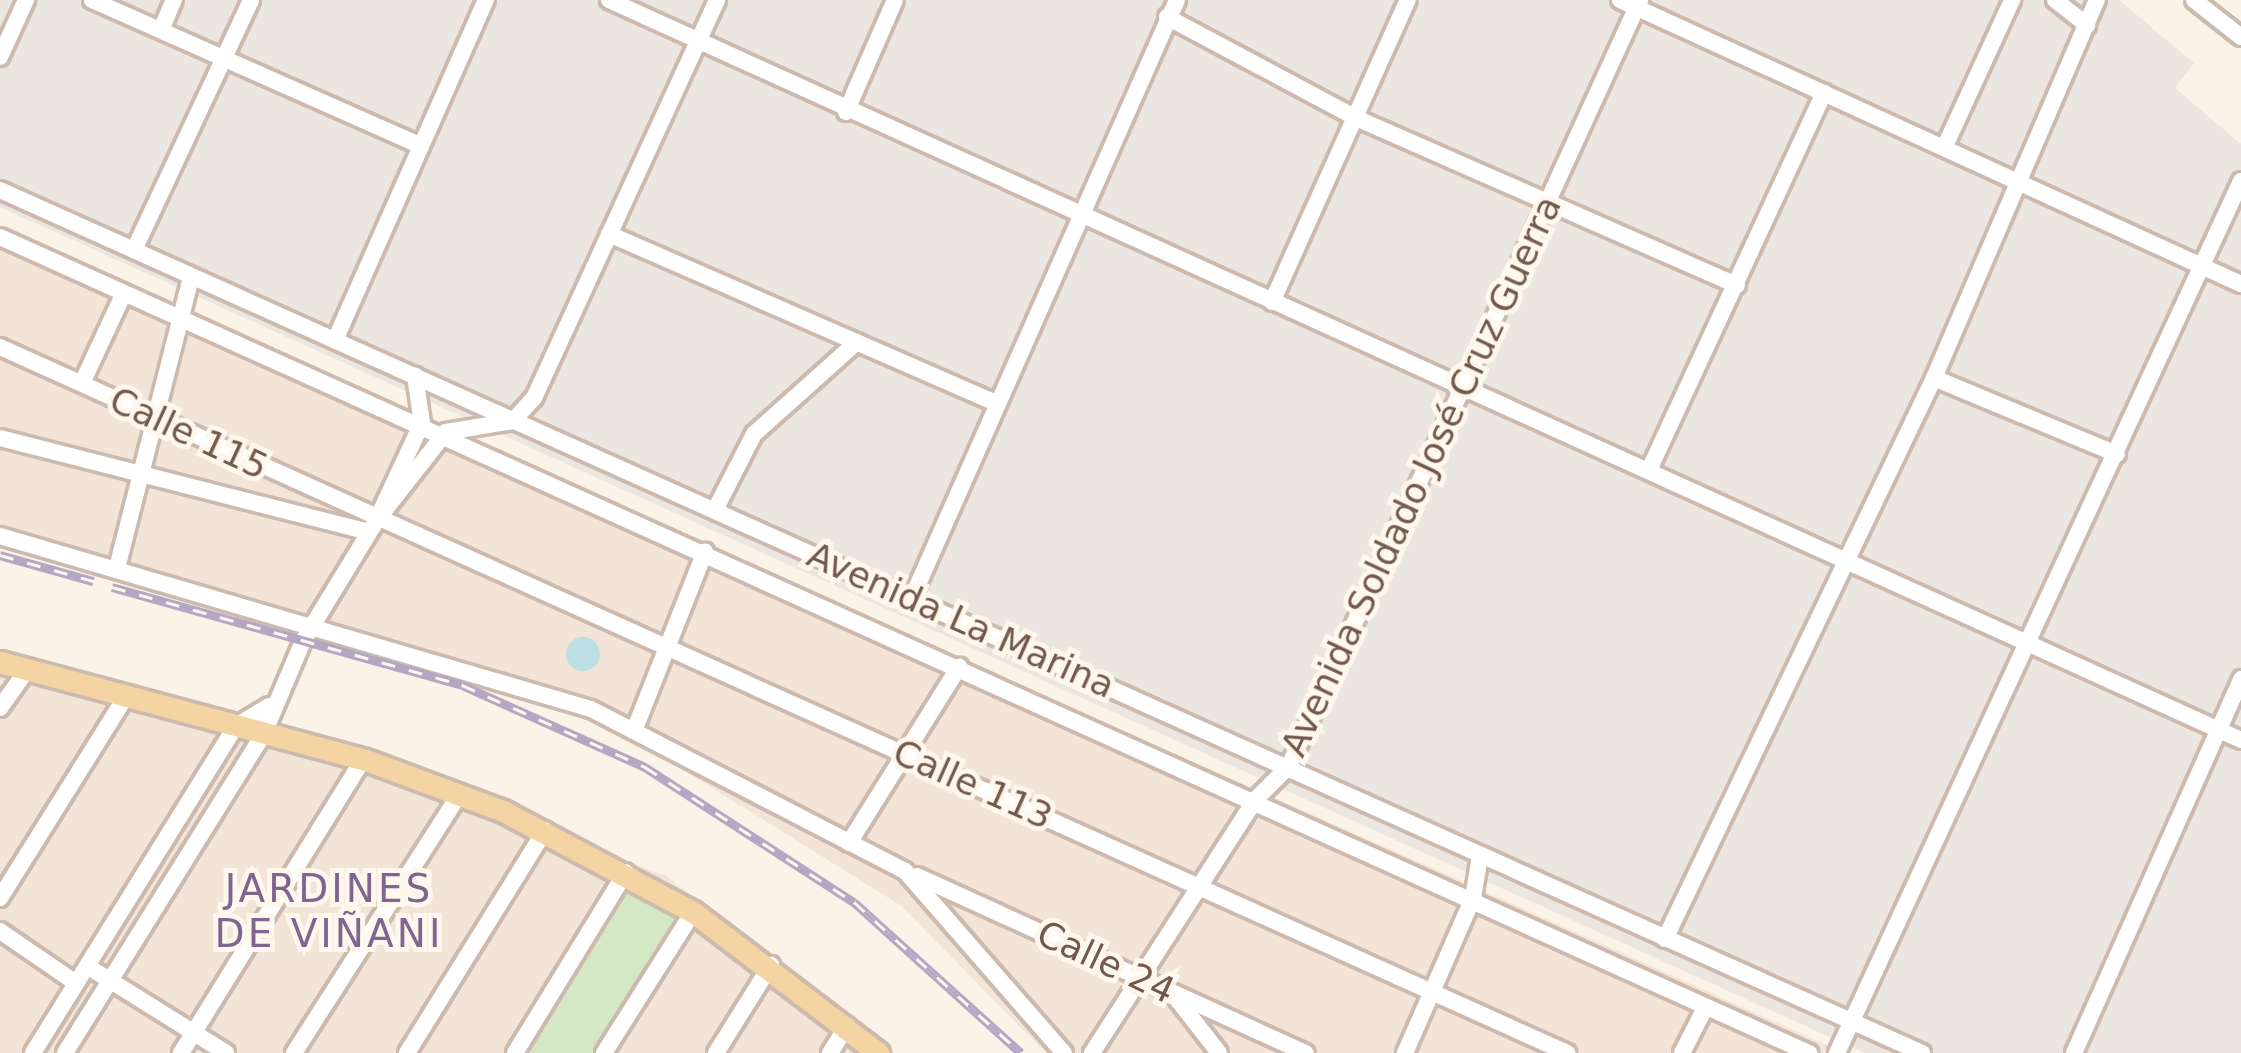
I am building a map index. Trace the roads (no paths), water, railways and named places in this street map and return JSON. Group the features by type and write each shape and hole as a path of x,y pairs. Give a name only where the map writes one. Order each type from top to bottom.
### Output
{"main road":[{"path":"0,662 363,759 545,830 693,912 771,965 878,1053"}],"street":[{"path":"0,57 26,0"},
{"path":"92,0 128,7 161,30 223,60 422,146"},
{"path":"161,30 174,0"},
{"path":"134,250 251,0"},
{"path":"335,338 486,0"},
{"path":"609,0 647,8 698,40 846,112 2241,740"},
{"path":"65,1053 264,733 269,706 312,623 373,526 446,432 513,421 534,398 717,0"},
{"path":"846,112 895,0"},
{"path":"1166,0 1166,25"},
{"path":"911,600 994,402 1177,0"},
{"path":"1272,302 1408,0"},
{"path":"1945,146 2012,0"},
{"path":"2055,0 2087,25"},
{"path":"1666,939 1934,378 2097,0"},
{"path":"2194,0 2241,37"},
{"path":"1632,3 1824,93 2021,177 2241,284"},
{"name":"Avenida Soldado José Cruz Guerra","path":"1092,1053 1256,799 1289,766 1549,200 1632,3"},
{"path":"1166,25 1356,118 1737,285"},
{"path":"1649,470 1824,93"},
{"path":"1837,1053 1859,1024 2241,181"},
{"name":"Avenida La Marina","path":"0,190 1922,1053"},
{"path":"609,234 994,402"},
{"name":"Avenida La Marina","path":"0,237 182,321 446,432 1809,1053"},
{"path":"117,568 159,420 191,278"},
{"path":"82,383 124,292"},
{"path":"716,508 754,434 856,342"},
{"name":"Calle 115","path":"0,347 373,526"},
{"path":"373,526 422,423 415,376"},
{"path":"1934,378 2117,454"},
{"path":"0,438 144,478 373,526"},
{"name":"Calle 113","path":"373,526 667,645 1567,1053"},
{"name":"Calle 24","path":"0,536 525,682 634,731 905,871 1306,1053"},
{"path":"634,731 705,552"},
{"path":"849,843 958,667"},
{"path":"0,708 27,670"},
{"path":"2074,1053 2241,680"},
{"path":"0,898 125,698"},
{"path":"33,1053 236,726 269,706"},
{"path":"182,1053 363,759"},
{"path":"294,1053 460,793"},
{"path":"407,1053 545,830"},
{"path":"1405,1053 1473,898 1480,856"},
{"path":"905,871 1064,1053"},
{"path":"515,1053 626,872"},
{"path":"604,1053 693,912"},
{"path":"0,931 76,983"},
{"path":"716,1053 771,965"},
{"path":"87,966 226,1053"},
{"path":"1173,993 1219,1053"},
{"path":"1682,1053 1705,1008"},
{"path":"830,1053 847,1026"}],"water":[{"path":"583,637 595,642 600,654 595,666 583,671 571,666 566,654 571,642"}],"railway":[{"path":"0,555 93,581"},
{"path":"112,587 462,685 645,767 854,902 1021,1053"}],"district":[{"name":"JARDINES DE VIÑANI","path":"329,912"}]}
